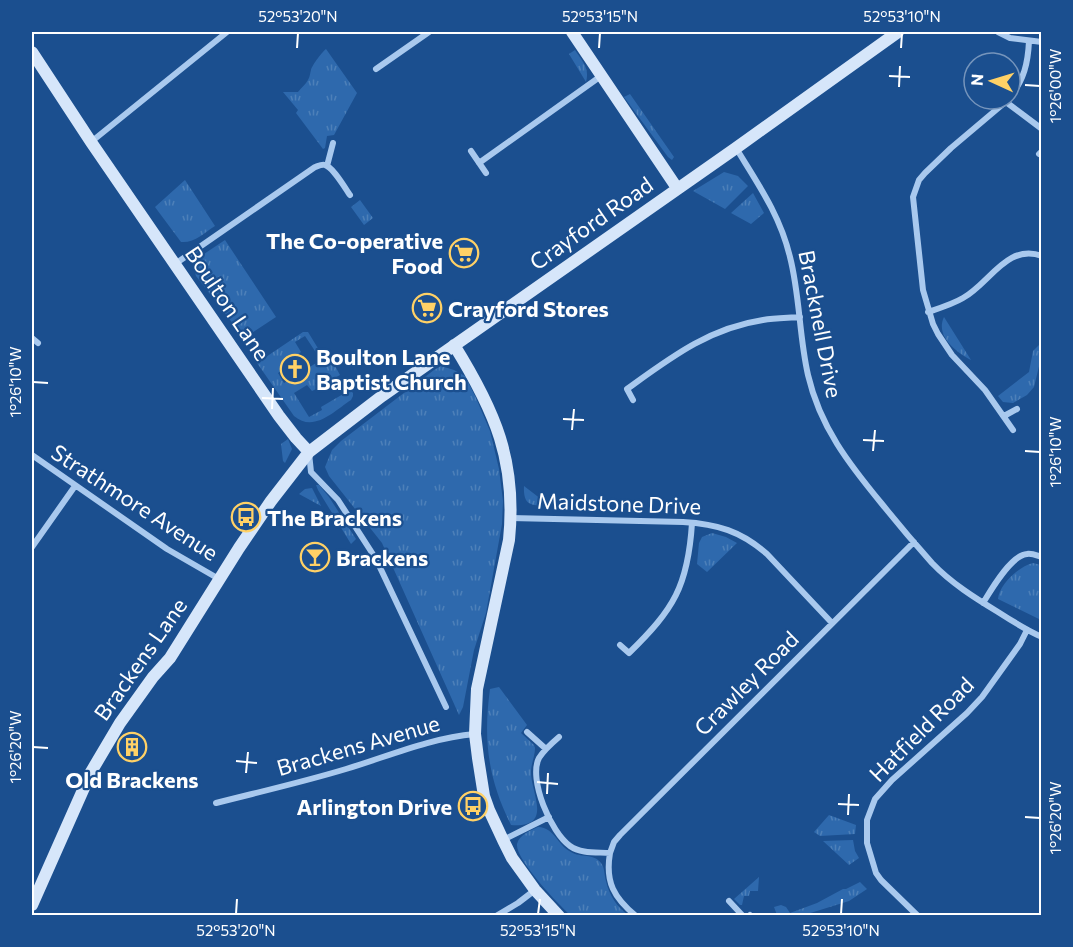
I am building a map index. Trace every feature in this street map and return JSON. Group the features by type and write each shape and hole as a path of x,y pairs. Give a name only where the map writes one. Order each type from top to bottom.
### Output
{"street":[{"path":"91,142 226,32"},
{"path":"376,69 429,32"},
{"path":"572,32 677,188"},
{"name":"Crayford Road","path":"309,452 382,396 736,148 895,32"},
{"path":"998,32 1010,38 1041,42"},
{"path":"1022,77 1028,58 1029,41"},
{"name":"Boulton Lane","path":"32,52 279,417 309,452 311,472 338,500 376,559 447,707"},
{"path":"479,163 602,76"},
{"path":"994,111 925,173 919,180 913,197 922,290 928,312 948,350 985,390 1013,430"},
{"path":"1021,111 1041,129"},
{"path":"327,166 333,143"},
{"name":"Bracknell Drive","path":"736,148 769,201 781,227 790,256 808,375 821,414 843,456 934,564 983,603 1041,637"},
{"path":"471,151 486,173"},
{"path":"175,264 315,167 327,166 350,195"},
{"path":"928,312 962,299 1014,256 1027,253 1041,256"},
{"path":"633,400 627,389 678,352 702,339 763,320 800,317"},
{"path":"32,338 38,343"},
{"path":"454,345 481,392 497,428 509,472 511,518 506,560 477,689 475,734 480,778 489,810 512,858 535,890 559,915"},
{"path":"1004,416 1017,409"},
{"name":"Brackens Lane","path":"32,905 91,772 123,718 170,658 271,501 309,452"},
{"name":"Strathmore Avenue","path":"32,455 167,549 220,579"},
{"path":"32,547 75,486"},
{"name":"Maidstone Drive","path":"511,518 692,523 722,527 751,540 832,623"},
{"path":"620,645 629,653 655,627 670,606 686,572 691,547 692,523"},
{"name":"Crawley Road","path":"610,853 620,835 914,542"},
{"path":"983,603 998,579 1017,557 1028,554 1041,557"},
{"name":"Hatfield Road","path":"918,915 876,873 867,843 866,829 869,812 875,800 892,780 954,727 982,697 1020,644 1027,630"},
{"path":"527,732 546,749"},
{"name":"Brackens Avenue","path":"216,803 345,769 431,741 475,734"},
{"path":"559,737 539,757 538,762 536,778 549,816 568,845 582,851 610,853 611,886 619,901 636,915"},
{"path":"503,840 549,816"},
{"path":"496,915 535,890"},
{"path":"729,901 747,915"}],"green space":[{"path":"326,49 357,93 334,135 327,136 323,149 296,113 298,110 283,92 298,92 308,80 315,62"},
{"path":"575,50 586,69 586,82 569,54"},
{"path":"630,94 674,157 672,160 624,97"},
{"path":"724,172 738,176 748,186 725,209 693,191"},
{"path":"185,180 215,226 195,239 181,242 155,207"},
{"path":"753,193 764,213 751,224 731,213"},
{"path":"360,200 373,218 364,225 351,207"},
{"path":"225,240 276,317 244,338 196,276 194,269 198,258"},
{"path":"944,317 971,360 948,343 942,331"},
{"path":"303,332 308,332 319,350 317,354 305,336 295,342 301,352 297,355 300,358 278,373 284,383 321,360 326,366 343,355 345,358 334,364 340,375 331,380 327,375 315,383 318,388 312,391 307,385 294,393 309,417 350,390 353,393 351,400 331,414 309,422 301,421 294,416 257,363"},
{"path":"1041,343 1041,358 1034,387 1027,395 1013,403 1003,402 998,396 1029,372 1033,351"},
{"path":"441,366 465,376 476,398 490,431 499,469 503,501 502,524 486,613 474,650 463,707 459,715 382,543 329,476 325,467 332,450 341,441"},
{"path":"288,439 292,449 285,463 281,444"},
{"path":"316,485 319,485 329,497 356,539 351,544 318,490"},
{"path":"524,486 550,506 527,501"},
{"path":"312,488 321,506 299,494 305,489"},
{"path":"712,533 737,543 707,572 697,564 699,543 702,537"},
{"path":"1033,563 1041,565 1041,620 998,599 1002,588 1011,577"},
{"path":"499,687 527,725 521,733 535,748 531,772 536,799 536,815 532,821 524,824 511,825 497,792 489,759 487,725 490,689"},
{"path":"829,815 856,825 855,834 820,836 814,832"},
{"path":"538,827 548,830 571,852 598,860 603,867 611,896 628,915 570,915 538,881 518,851 517,844 520,838"},
{"path":"853,840 859,858 849,865 823,841"},
{"path":"759,877 758,891 750,891 749,896 744,896 742,905 740,905 734,899"},
{"path":"860,882 867,889 849,901 804,915 777,915 774,907 781,905 786,907 790,913"}],"place":[{"name":"The Co-operative Food","path":"464,253"},
{"name":"Crayford Stores","path":"427,308"},
{"name":"Boulton Lane Baptist Church","path":"295,369"},
{"name":"The Brackens","path":"246,517"},
{"name":"Brackens","path":"315,557"},
{"name":"Old Brackens","path":"132,747"},
{"name":"Arlington Drive","path":"473,806"}]}
